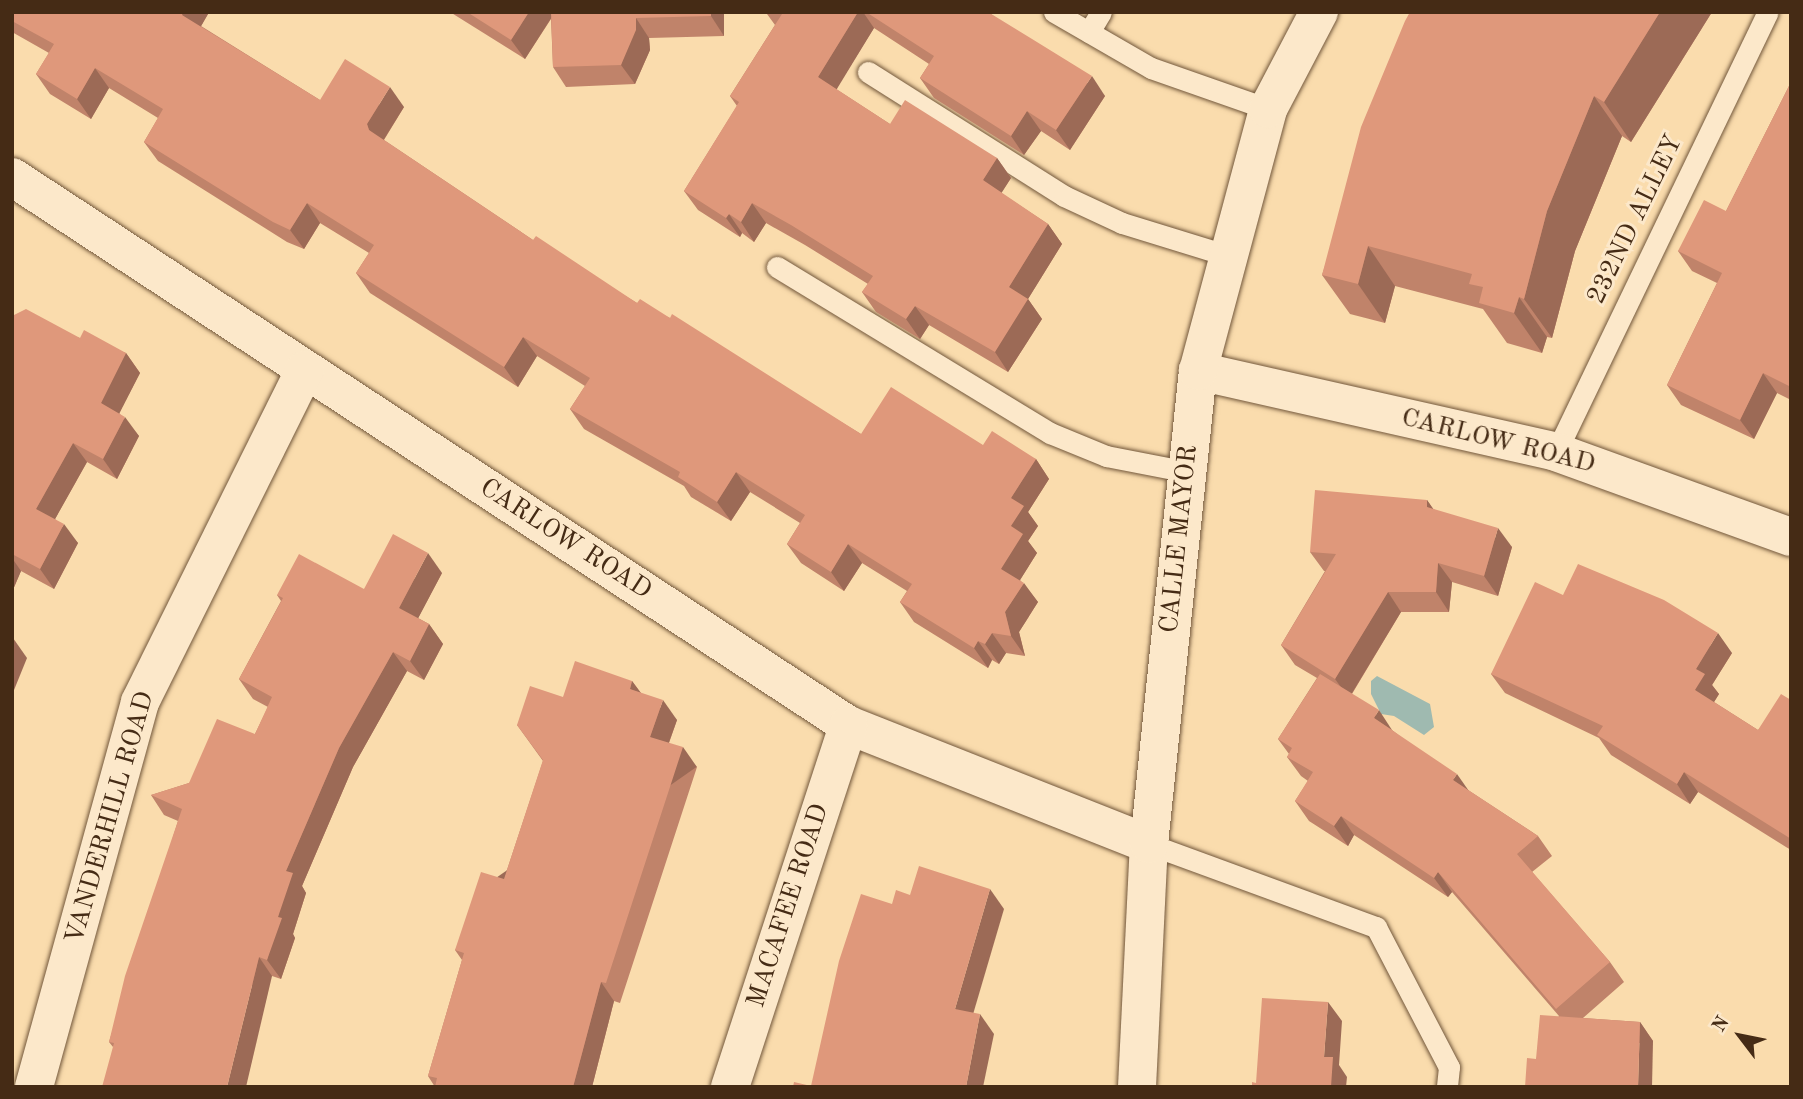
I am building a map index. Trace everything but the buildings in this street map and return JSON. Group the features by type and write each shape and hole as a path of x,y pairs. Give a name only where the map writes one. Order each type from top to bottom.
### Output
{"street":[{"name":"CALLE MAYOR","path":"1137,1087 1149,844 1198,371 1268,109 1319,12"},
{"name":"CARLOW ROAD","path":"12,177 848,725 1149,844"},
{"name":"VANDERHILL ROAD","path":"34,1087 140,702 306,370"},
{"name":"CARLOW ROAD","path":"1198,371 1556,452 1791,537"},
{"name":"MACAFEE ROAD","path":"730,1087 848,725"}],"lane":[{"path":"1054,12 1151,68 1268,109"},
{"path":"1089,32 1101,12"},
{"name":"232ND ALLEY","path":"1556,452 1768,12"},
{"path":"868,72 1064,196 1122,223 1229,256"},
{"path":"778,267 1050,433 1106,456 1188,472"},
{"path":"1149,844 1376,927 1449,1067 1447,1087"}],"shaded area":[{"path":"1377,676 1430,704 1434,727 1424,735 1394,716 1381,714 1371,694 1371,681"}]}
